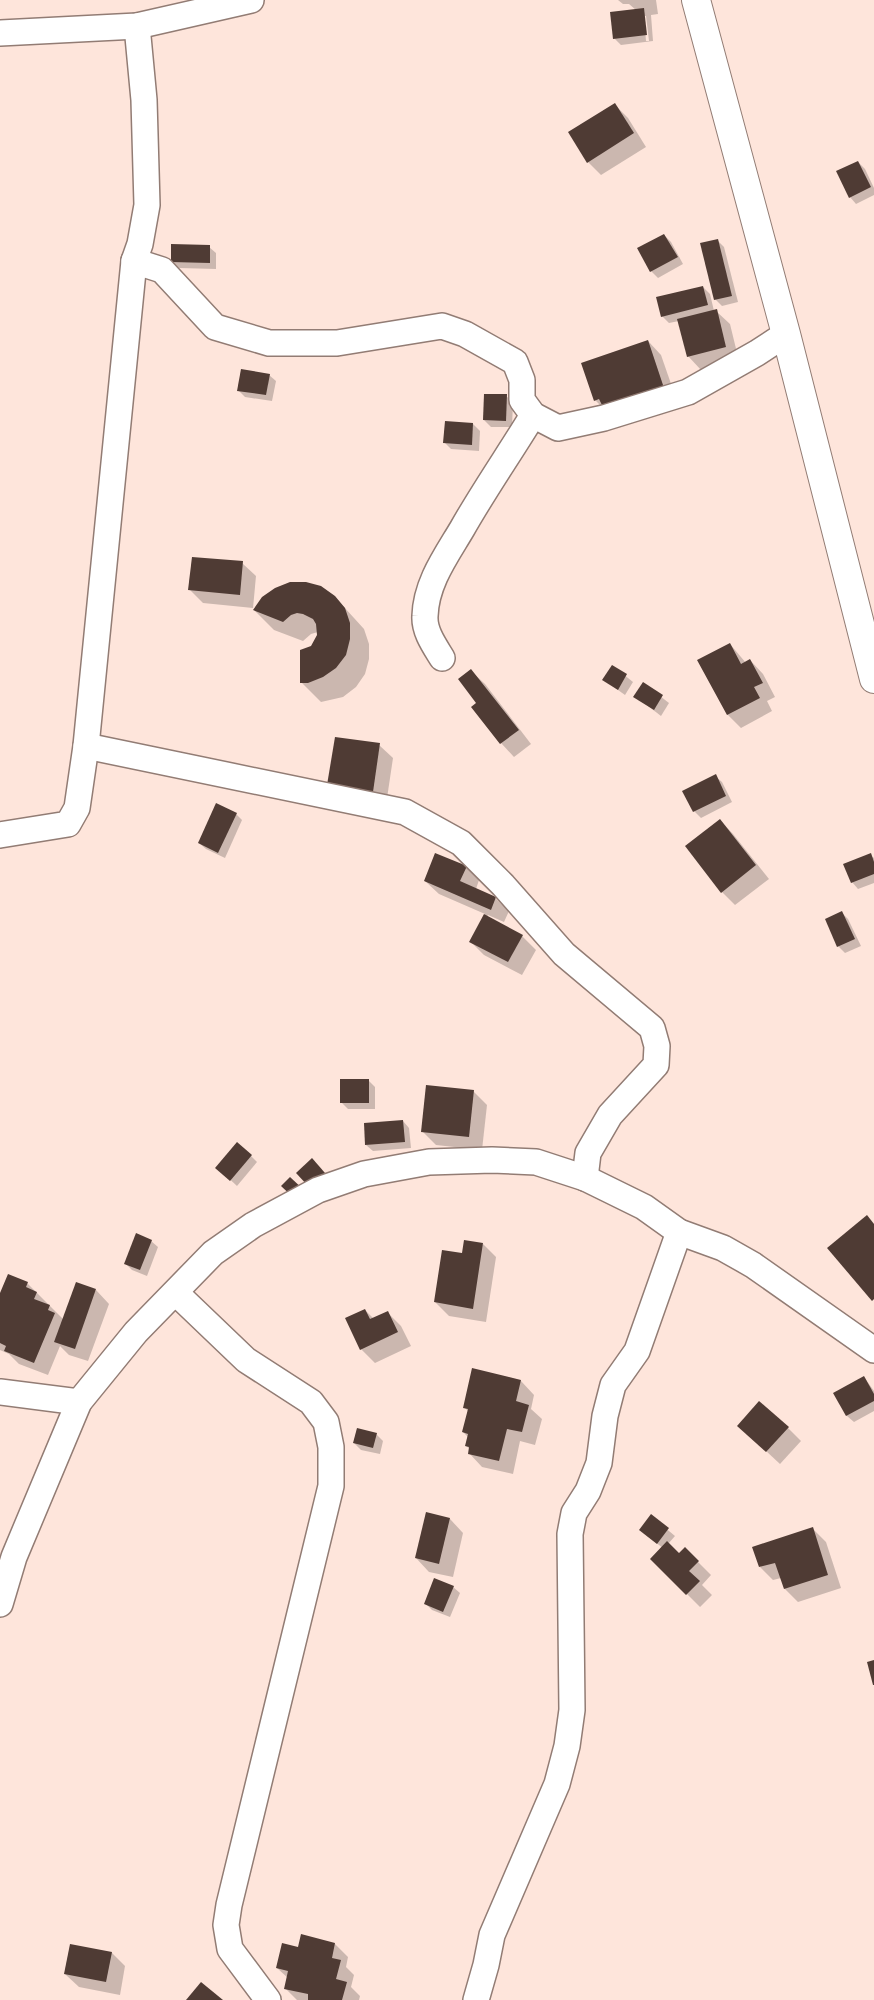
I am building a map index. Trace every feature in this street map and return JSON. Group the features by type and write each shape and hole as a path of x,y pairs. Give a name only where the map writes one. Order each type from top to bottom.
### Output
{"street":[{"path":"0,33 137,26 251,0"},
{"path":"696,0 786,334 874,679"},
{"path":"0,834 68,824 78,808 86,746 134,261 140,244 147,205 144,100 137,26"},
{"path":"134,261 162,270 215,327 269,343 337,343 442,326 465,334 515,362 522,380 522,400 533,415 558,428 604,418 688,392 757,353 786,334"},
{"path":"442,658 430,637 425,618 428,592 474,507 533,415"},
{"path":"86,746 405,812 461,843 504,885 564,954 652,1028 657,1046 656,1065 610,1115 588,1153 585,1178"},
{"path":"0,1604 14,1557 78,1402 136,1332 176,1293 212,1253 253,1225 318,1190 364,1174 429,1162 492,1160 536,1162 585,1178 644,1207 679,1232 723,1248 753,1265 874,1350"},
{"path":"476,2000 492,1935 557,1784 567,1746 572,1710 570,1534 574,1513 588,1491 599,1463 605,1416 613,1386 637,1351 679,1232"},
{"path":"176,1293 246,1360 311,1402 326,1422 332,1447 332,1486 231,1896 226,1925 230,1949 268,2000"},
{"path":"0,1392 78,1402"}],"building":[{"path":"644,8 647,35 613,39 610,12"},
{"path":"615,103 634,133 587,163 568,132"},
{"path":"858,161 871,187 849,198 836,171"},
{"path":"664,234 678,257 650,272 637,248"},
{"path":"718,239 732,296 714,300 700,243"},
{"path":"171,244 210,245 210,263 171,262"},
{"path":"703,286 708,305 661,317 656,297"},
{"path":"717,309 726,347 687,357 677,319"},
{"path":"648,340 665,391 618,407 615,401 602,405 599,399 594,401 581,363"},
{"path":"241,369 270,374 266,395 237,391"},
{"path":"484,394 507,394 506,421 483,420"},
{"path":"445,421 473,423 472,445 443,443"},
{"path":"192,557 243,561 240,595 188,590"},
{"path":"290,582 306,582 321,586 335,596 345,608 350,623 350,639 346,655 336,668 323,677 308,683 300,683 300,650 311,646 317,635 316,624 313,619 297,613 291,615 283,622 253,610 262,597 275,588"},
{"path":"730,643 741,664 750,659 763,683 754,687 760,698 727,715 697,660"},
{"path":"612,665 627,674 618,690 602,680"},
{"path":"471,669 519,730 500,744 471,707 476,703 458,679"},
{"path":"643,682 663,695 654,710 633,697"},
{"path":"335,737 380,743 373,792 327,785"},
{"path":"716,774 726,796 693,812 682,791"},
{"path":"216,803 237,813 218,853 198,843"},
{"path":"720,819 756,865 721,893 685,846"},
{"path":"435,853 467,866 460,881 496,897 491,910 424,881"},
{"path":"871,853 874,862 874,874 851,883 843,864"},
{"path":"842,911 855,939 837,947 825,919"},
{"path":"484,914 523,935 508,962 469,942"},
{"path":"340,1079 369,1079 369,1103 340,1103"},
{"path":"426,1085 474,1090 469,1137 421,1132"},
{"path":"403,1120 405,1142 365,1145 364,1123"},
{"path":"237,1142 252,1155 230,1181 215,1168"},
{"path":"312,1158 325,1173 309,1187 296,1173"},
{"path":"290,1177 305,1191 296,1200 281,1186"},
{"path":"867,1215 874,1224 874,1299 872,1301 827,1248"},
{"path":"136,1233 152,1240 140,1270 124,1264"},
{"path":"464,1240 483,1243 473,1309 434,1302 442,1250 462,1253"},
{"path":"8,1274 28,1282 26,1287 37,1292 34,1299 50,1305 48,1310 55,1313 34,1363 4,1351 6,1346 0,1343 0,1293"},
{"path":"76,1282 96,1289 75,1349 54,1342"},
{"path":"365,1309 370,1319 388,1311 398,1332 360,1350 345,1318"},
{"path":"472,1368 521,1380 516,1401 529,1405 522,1432 507,1429 499,1461 468,1454 469,1447 465,1446 468,1434 462,1432 468,1409 463,1408"},
{"path":"864,1376 874,1394 874,1401 846,1416 833,1393"},
{"path":"759,1401 789,1427 766,1452 737,1426"},
{"path":"357,1428 377,1433 373,1448 353,1443"},
{"path":"426,1512 450,1518 439,1564 415,1558"},
{"path":"651,1514 669,1528 657,1544 639,1530"},
{"path":"813,1527 828,1575 784,1589 775,1563 759,1567 752,1547"},
{"path":"667,1541 679,1553 685,1547 699,1561 689,1571 700,1581 686,1595 650,1559"},
{"path":"434,1578 454,1586 443,1612 424,1604"},
{"path":"874,1660 874,1685 873,1685 867,1662"},
{"path":"301,1934 335,1943 332,1958 341,1960 336,1979 347,1982 342,2000 308,2000 308,1994 284,1989 288,1971 276,1968 282,1943 298,1947"},
{"path":"70,1944 112,1952 106,1982 64,1974"},
{"path":"201,1982 223,2000 186,2000"}]}
